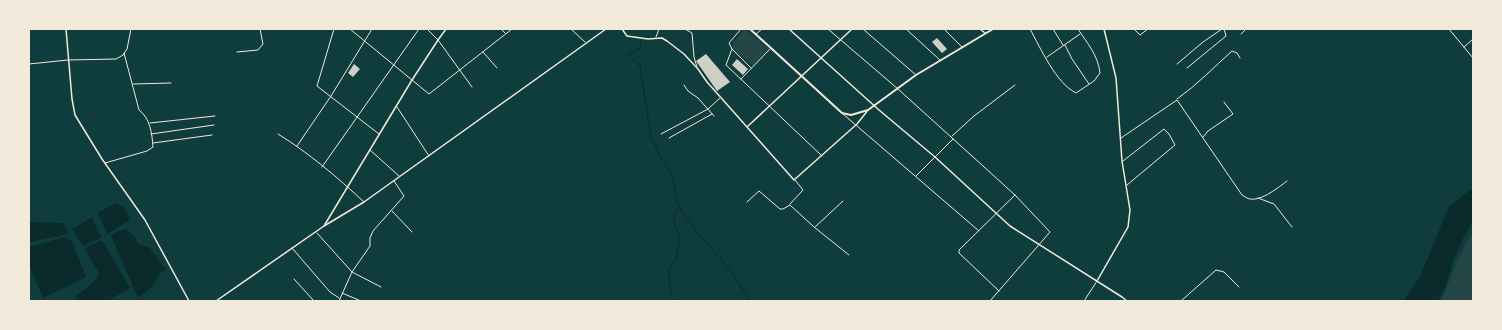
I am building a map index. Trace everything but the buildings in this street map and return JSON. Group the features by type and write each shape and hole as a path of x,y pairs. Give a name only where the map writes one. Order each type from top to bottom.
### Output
{"main road":[{"path":"750,29 842,113 851,115 876,106 916,75 993,29"}],"street":[{"path":"66,29 72,99 75,115 104,163 145,220 190,301"},
{"path":"29,64 68,60 116,59 127,49 131,29"},
{"path":"238,52 258,50 263,44 260,29"},
{"path":"334,29 317,86 380,134"},
{"path":"350,29 429,94 512,29"},
{"path":"297,146 331,96 372,29"},
{"path":"322,167 419,29"},
{"path":"427,29 438,40 472,87"},
{"path":"324,226 412,80 446,29"},
{"path":"501,29 505,34"},
{"path":"571,29 586,43"},
{"path":"216,301 324,226 364,202 606,29"},
{"path":"622,29 627,36 648,40 662,38 684,54 698,69 706,82 803,190 790,205 783,209 780,209 759,191 747,202"},
{"path":"656,38 659,29"},
{"path":"685,29 692,33 694,57 698,69"},
{"path":"741,29 729,43 732,49 751,68"},
{"path":"756,34 762,29"},
{"path":"789,29 820,58 935,157 1010,226 1127,301"},
{"path":"828,29 954,138 1015,195 1050,232 990,301"},
{"path":"747,127 852,29"},
{"path":"864,29 916,75"},
{"path":"906,29 941,60"},
{"path":"944,29 962,47"},
{"path":"980,29 985,34"},
{"path":"1030,29 1056,75 1069,90 1076,93 1094,81 1100,72 1099,65 1092,49 1078,29"},
{"path":"1053,29 1089,84"},
{"path":"1084,301 1128,227 1130,210 1122,161 1116,78 1104,29"},
{"path":"1134,29 1140,35 1148,29"},
{"path":"1177,64 1203,42 1223,29 1226,36 1188,68"},
{"path":"1241,34 1246,29"},
{"path":"1449,29 1473,58"},
{"path":"1046,57 1081,34"},
{"path":"1464,47 1473,39"},
{"path":"741,79 771,48"},
{"path":"732,49 726,66 822,156"},
{"path":"483,52 497,68"},
{"path":"1120,139 1177,100 1232,52 1237,53 1240,58"},
{"path":"104,163 151,149 152,143 149,123 146,117 138,110 124,53"},
{"path":"132,84 171,83"},
{"path":"669,138 713,115 698,98 688,91 684,85"},
{"path":"951,136 974,116 1015,85"},
{"path":"660,134 708,109 721,98"},
{"path":"1177,100 1242,195 1249,200 1268,195 1288,181"},
{"path":"1202,137 1232,114 1224,102"},
{"path":"397,106 429,156"},
{"path":"794,180 857,124 868,110"},
{"path":"842,113 857,124 979,231"},
{"path":"149,123 215,116"},
{"path":"150,134 214,125"},
{"path":"1122,161 1164,129 1169,134 1175,145 1126,185"},
{"path":"278,134 297,146 348,187 364,202"},
{"path":"152,143 212,135"},
{"path":"916,176 954,138"},
{"path":"370,150 399,177"},
{"path":"339,301 352,272 370,246 370,238 373,231 404,196 394,180"},
{"path":"1000,291 959,253 959,250 1015,195"},
{"path":"1258,198 1274,204 1292,227"},
{"path":"814,227 843,201"},
{"path":"790,205 814,227 849,255"},
{"path":"391,211 412,232"},
{"path":"316,232 352,272 381,287"},
{"path":"292,248 330,292 340,298"},
{"path":"1181,301 1216,270 1224,272 1239,287"},
{"path":"294,279 314,301"},
{"path":"342,293 361,301"}],"shaded area":[{"path":"745,29 769,49 753,66 733,49 733,43"},
{"path":"1473,188 1473,222 1464,236 1454,259 1446,285 1438,301 1403,301 1420,277 1449,206"},
{"path":"115,203 125,208 130,220 107,234 98,213"},
{"path":"92,217 101,238 83,246 72,229"},
{"path":"29,222 63,223 69,234 29,242"},
{"path":"126,229 135,237 138,244 149,247 166,270 160,273 152,287 138,298 111,236 117,231"},
{"path":"1473,231 1473,301 1441,301 1458,259"},
{"path":"64,237 72,241 86,277 43,298 29,265 29,247"},
{"path":"102,240 130,288 107,301 78,301 75,297 97,279 99,273 85,250 87,247"}],"waterway":[{"path":"641,42 640,49 629,54 629,56 640,66 651,136 661,158 671,173 679,207 695,230 731,271 750,301"},
{"path":"673,301 669,273 677,257 678,250 679,235 674,217 674,214 678,208"}]}
